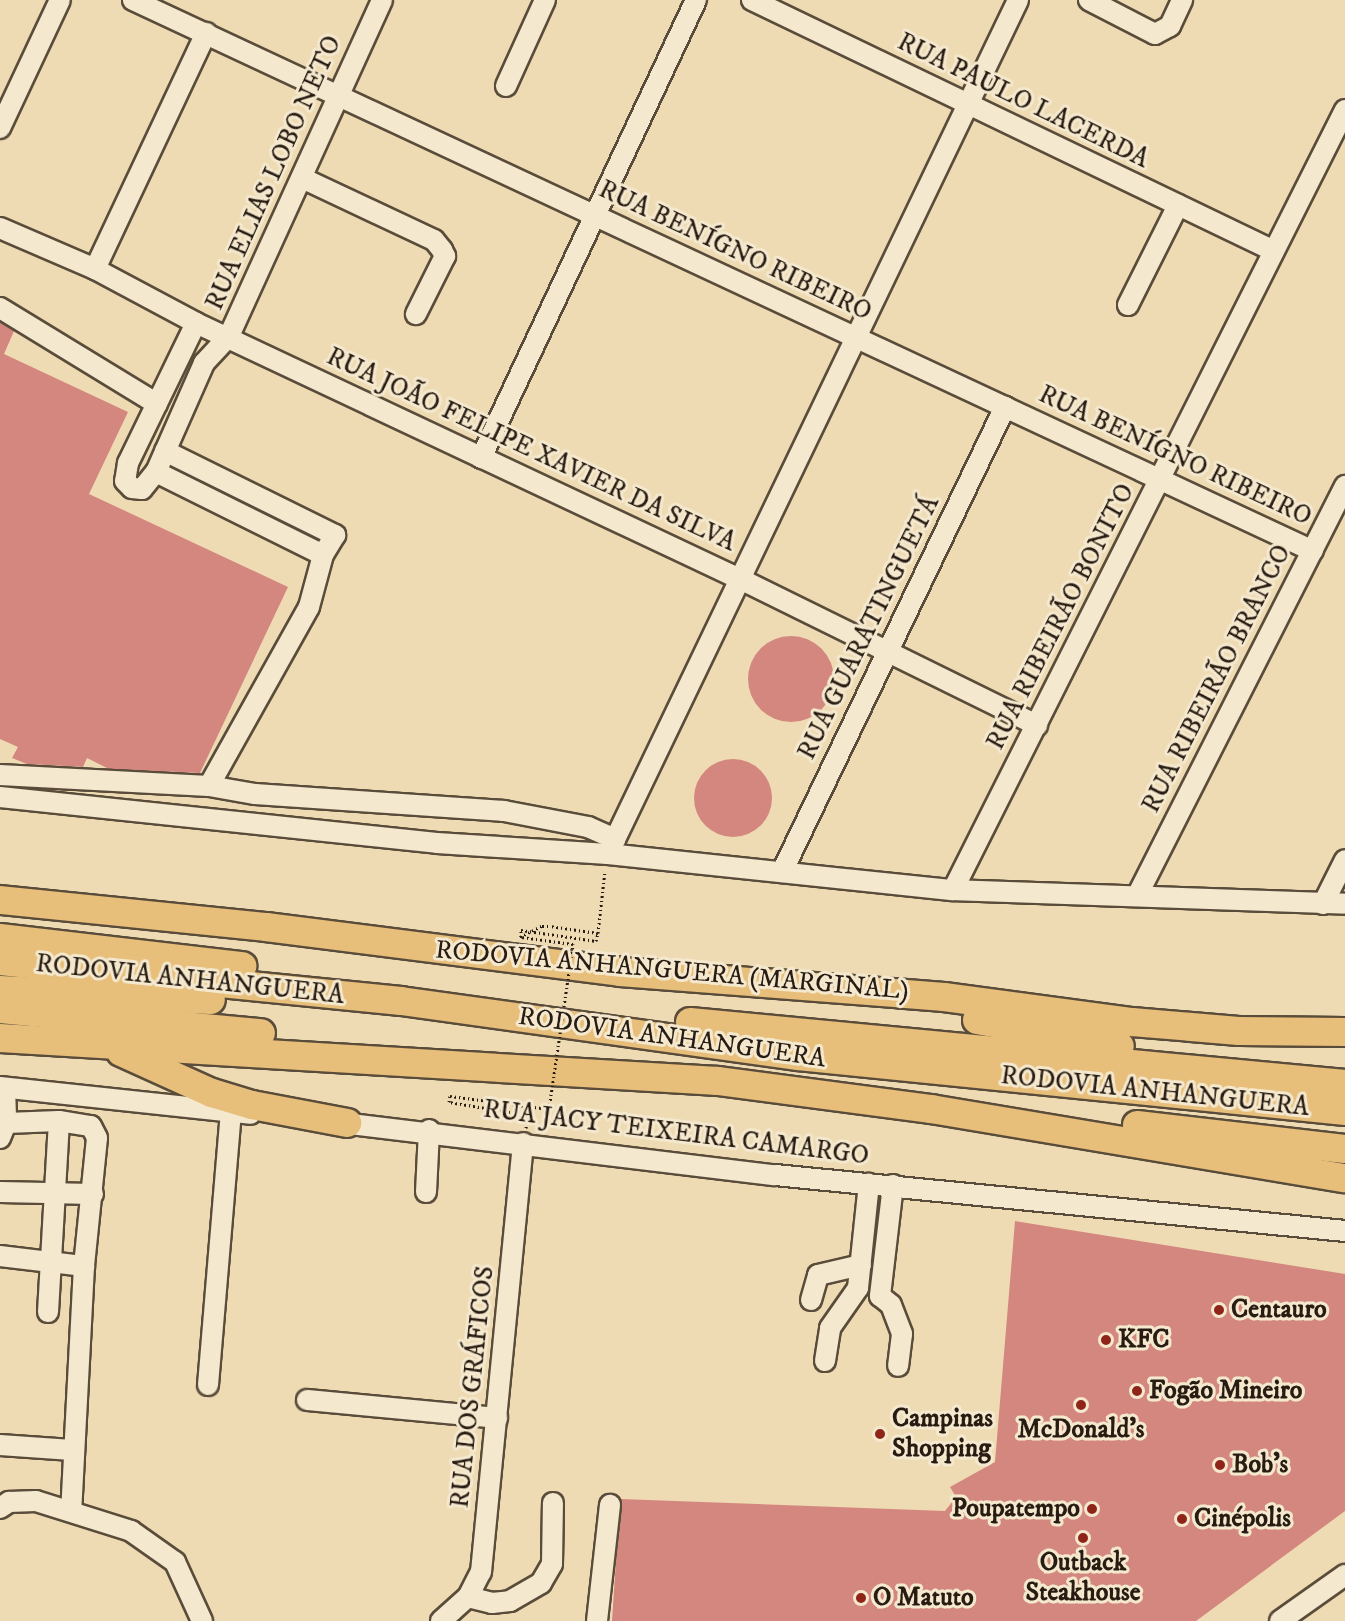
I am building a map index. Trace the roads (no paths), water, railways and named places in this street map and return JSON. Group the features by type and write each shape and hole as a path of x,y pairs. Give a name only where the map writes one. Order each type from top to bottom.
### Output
{"highway":[{"name":"RODOVIA ANHANGUERA (MARGINAL)","path":"0,900 266,927 694,979 932,996 1132,1022 1239,1030 1345,1032"},
{"name":"RODOVIA ANHANGUERA","path":"0,938 690,1022 1345,1084"},
{"name":"RODOVIA ANHANGUERA","path":"0,961 401,1001 798,1056 1345,1111"},
{"path":"694,979 996,1023 1296,1079"},
{"path":"0,990 218,1000 401,1001"},
{"path":"0,1009 193,1028 512,1050 648,1077"},
{"path":"0,1038 756,1085 931,1109 1345,1178"},
{"path":"84,1043 129,1054 222,1096 347,1123"},
{"path":"931,1109 1211,1132 1345,1149"}],"street":[{"path":"0,128 60,0"},
{"name":"RUA BENÍGNO RIBEIRO","path":"133,0 1162,478 1313,551"},
{"name":"RUA ELIAS LOBO NETO","path":"156,472 204,363 229,336 382,0"},
{"path":"506,86 545,0"},
{"path":"481,458 598,216 696,0"},
{"name":"RUA PAULO LACERDA","path":"752,0 1272,250"},
{"path":"611,847 742,580 855,337 1018,0"},
{"path":"1089,0 1155,34 1170,26 1182,0"},
{"path":"95,269 206,33"},
{"name":"RUA RIBEIRÃO BONITO","path":"953,890 1162,478 1272,250 1345,110"},
{"path":"302,178 434,240 442,249 445,256 416,314"},
{"path":"1128,305 1178,205"},
{"name":"RUA JOÃO FELIPE XAVIER DA SILVA","path":"0,228 95,269 196,323 229,336 481,458 742,580 1037,725"},
{"path":"0,308 157,404"},
{"path":"196,323 128,463 125,481 132,488 142,489 156,472 323,555"},
{"name":"RUA GUARATINGUETÁ","path":"782,872 1005,407"},
{"path":"165,451 335,536 323,555 309,607 209,786"},
{"name":"RUA RIBEIRÃO BRANCO","path":"1137,896 1345,486"},
{"path":"0,775 209,786 255,794 504,811 588,827 611,847"},
{"path":"0,797 437,843 611,847 782,872 953,890 1345,904"},
{"path":"1323,904 1345,860"},
{"path":"2,1088 3,1130 59,1121 81,1122 95,1132 93,1194 84,1266 72,1450 71,1510"},
{"name":"RUA JACY TEIXEIRA CAMARGO","path":"2,1088 231,1113 429,1130 869,1184 1345,1231"},
{"path":"208,1385 231,1113"},
{"path":"48,1312 48,1264 59,1121"},
{"path":"426,1192 429,1130"},
{"name":"RUA DOS GRÁFICOS","path":"441,1621 468,1597 481,1572 523,1143"},
{"path":"825,1361 830,1328 855,1296 861,1265 869,1184"},
{"path":"893,1185 880,1296 891,1305 902,1334 898,1366"},
{"path":"0,1192 93,1194"},
{"path":"0,1256 48,1264 84,1266"},
{"path":"811,1300 818,1275 861,1265"},
{"path":"307,1401 497,1418"},
{"path":"0,1445 72,1450"},
{"path":"0,1508 9,1502 36,1501 71,1510 131,1531 154,1543 175,1562 202,1621"},
{"path":"468,1597 492,1603 510,1601 541,1583 552,1564 553,1503"},
{"path":"597,1621 610,1505"},
{"path":"1280,1621 1345,1575"}],"place":[{"name":"Centauro","path":"1219,1310"},
{"name":"KFC","path":"1106,1340"},
{"name":"Fogão Mineiro","path":"1137,1391"},
{"name":"McDonald's","path":"1081,1405"},
{"name":"Campinas Shopping","path":"880,1434"},
{"name":"Bob's","path":"1220,1465"},
{"name":"Poupatempo","path":"1092,1509"},
{"name":"Cinépolis","path":"1182,1519"},
{"name":"Outback Steakhouse","path":"1083,1538"},
{"name":"O Matuto","path":"861,1598"}]}
